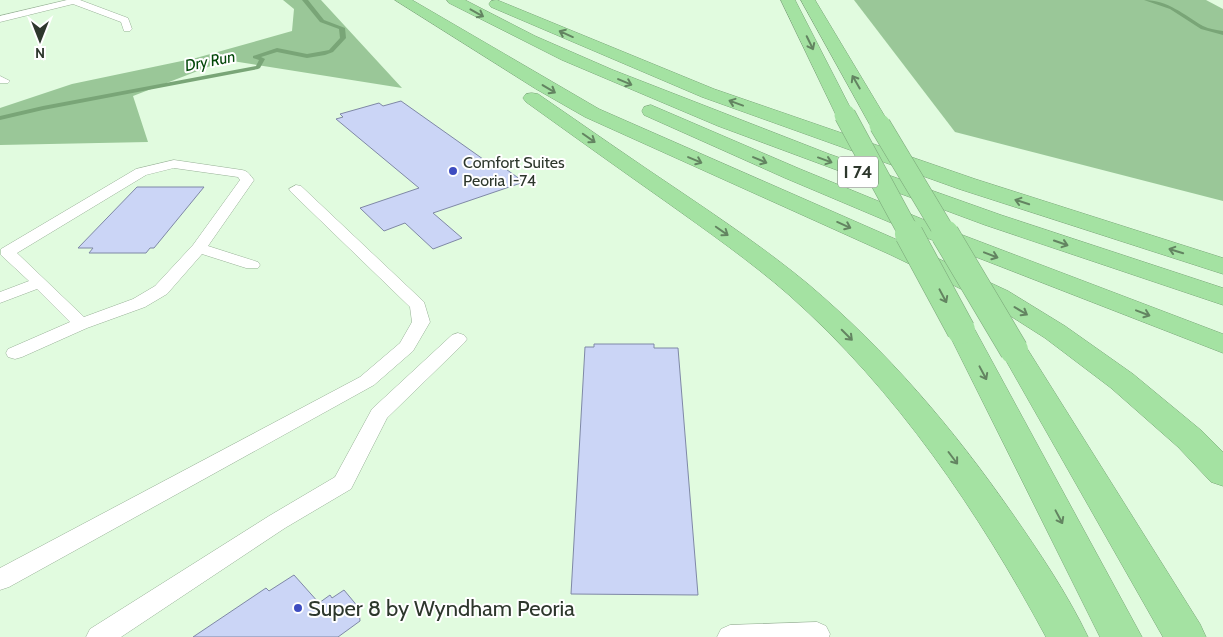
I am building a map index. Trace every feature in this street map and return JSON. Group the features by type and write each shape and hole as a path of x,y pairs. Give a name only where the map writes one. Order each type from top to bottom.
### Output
{"highway":[{"path":"391,0 742,245 798,289 828,316 896,386 970,481 1046,599 1067,637"},
{"path":"402,0 592,113 900,250 999,298 1055,332 1122,381 1190,439 1223,473"},
{"name":"I 74","path":"454,0 500,26 654,94 820,158 944,203 1223,297"},
{"name":"I 74","path":"488,0 573,38 708,93 967,184 1223,266"},
{"path":"526,0 676,71 708,93"},
{"path":"788,0 845,115 961,330 1121,637"},
{"path":"808,0 880,125 1185,637"},
{"path":"500,26 521,46 599,86 711,139 958,242 1223,344"},
{"path":"1022,364 1200,637"}],"lane":[{"path":"0,19 74,2 125,20 127,29"},
{"path":"15,353 81,324 139,303 160,290 199,248 247,180 242,174 174,164 141,172 7,252 40,282 81,324"},
{"path":"0,580 367,381 407,348 422,322 418,306 296,189"},
{"path":"199,248 252,265"},
{"path":"0,298 40,282"},
{"path":"99,637 277,522 343,483 379,414 458,339"},
{"path":"730,637 818,634"}],"green space":[{"path":"283,0 321,0 402,88 226,60 133,96 148,142 0,145 0,108 72,84 196,58 292,31 294,9"},
{"path":"854,0 1206,0 1223,9 1223,201 955,132"}],"building":[{"name":"Comfort Suites Peoria I-74","path":"401,101 490,164 496,162 524,182 433,213 462,238 433,249 405,223 384,231 360,208 419,188 336,119 343,117 340,114 379,103 383,106"},
{"path":"137,187 204,187 154,248 150,248 146,253 89,253 93,248 78,248"},
{"path":"594,344 654,344 654,348 678,348 698,595 571,594 585,347 594,347"},
{"name":"Super 8 by Wyndham Peoria","path":"294,575 319,603 330,595 332,598 344,590 359,608 360,621 338,637 193,637 266,588 269,591"}],"waterway":[{"name":"Dry Run","path":"0,118 258,67 262,59 255,57 277,50 307,56 331,51 343,38 342,28 322,21 305,0"},
{"path":"1147,0 1172,8 1203,28 1223,33"}],"place":[{"name":"Comfort Suites Peoria I-74","path":"453,171"},
{"name":"Super 8 by Wyndham Peoria","path":"298,608"}]}
